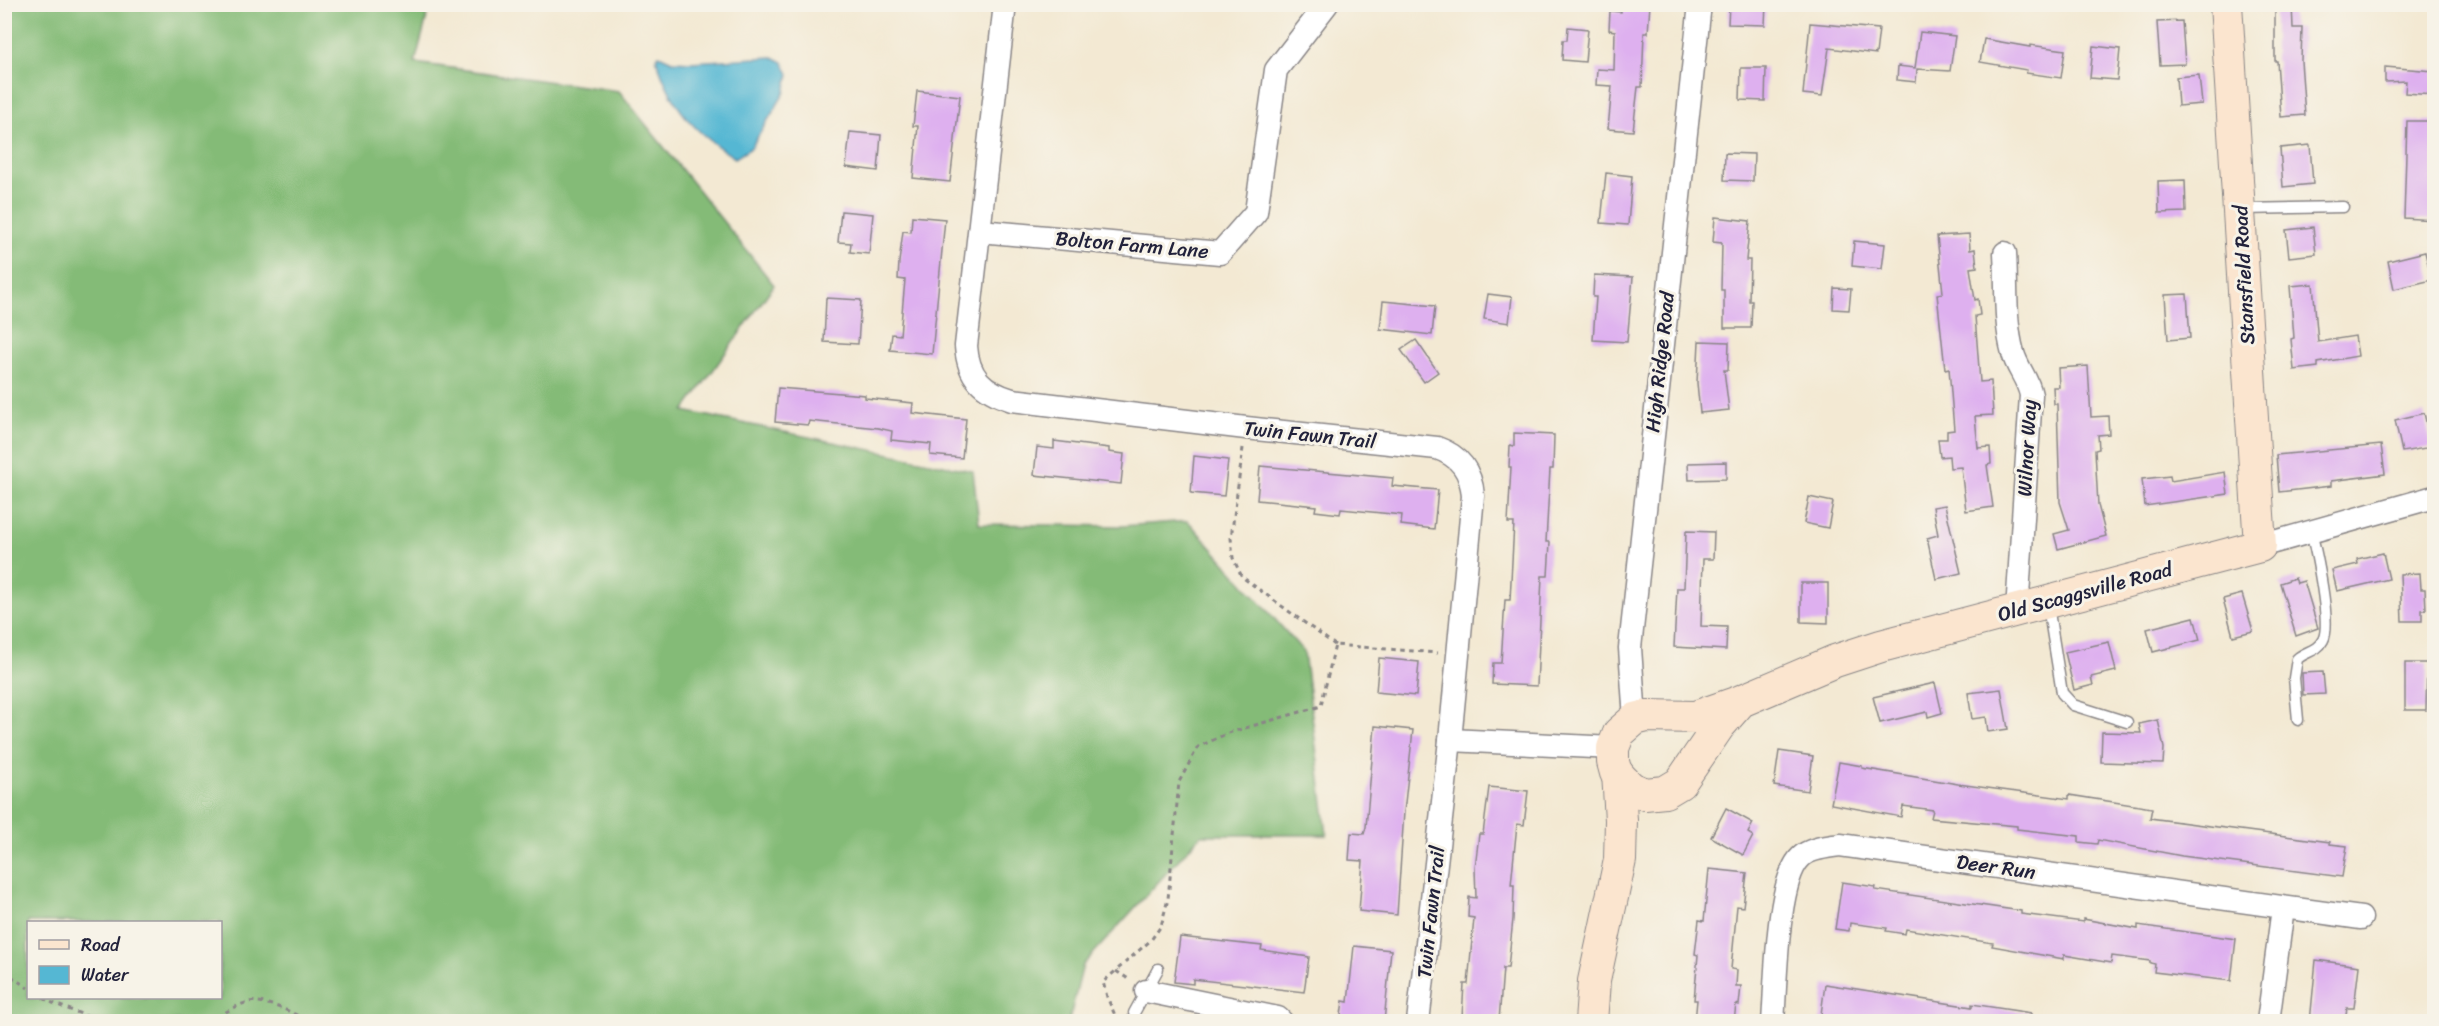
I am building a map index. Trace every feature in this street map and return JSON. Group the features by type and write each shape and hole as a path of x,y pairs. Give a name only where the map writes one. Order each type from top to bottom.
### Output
{"street":[{"name":"Twin Fawn Trail","path":"1005,4 966,346 970,370 977,382 986,390 1012,400 1437,448 1450,452 1460,460 1472,483 1473,496 1450,740 1418,1022"},
{"name":"Bolton Farm Lane","path":"980,231 1220,253 1256,212 1276,70 1327,4"},
{"name":"High Ridge Road","path":"1648,718 1630,648 1700,4"},
{"name":"Stansfield Road","path":"2226,4 2241,209 2260,546"},
{"name":"Wilnor Way","path":"2005,253 2010,339 2013,355 2028,382 2031,395 2017,611"},
{"name":"Old Scaggsville Road","path":"1648,718 1695,717 1881,646 2260,546 2434,497"},
{"name":"Old Scaggsville Road","path":"1620,860 1637,825 1676,782 1741,701"},
{"path":"1648,718 1677,725 1686,737 1691,758 1676,782 1645,794 1625,783 1615,761 1619,733 1648,718"},
{"path":"1450,740 1615,761"},
{"name":"Old Scaggsville Road","path":"1591,1022 1594,981 1620,860 1622,820 1615,761"},
{"name":"Deer Run","path":"1773,1022 1783,903 1789,876 1801,857 1818,848 1840,845 2361,918"},
{"path":"2268,1022 2283,908"},
{"path":"1146,991 1278,1018 1282,1022"}],"lane":[{"path":"2241,209 2343,207"},
{"path":"2298,720 2294,678 2297,659 2317,649 2325,636 2319,561 2311,532"},
{"path":"2047,603 2062,693 2073,705 2127,722"},
{"path":"1134,1013 1158,969"}],"path":[{"path":"1246,428 1231,538 1233,558 1242,577 1335,645 1458,654"},
{"path":"1118,1022 1103,982 1151,940 1161,926 1168,899 1179,782 1198,747 1228,733 1321,706 1335,645"},
{"path":"4,970 27,987"},
{"path":"45,999 99,1022"},
{"path":"210,1022 250,1001 301,1016 307,1022"}],"green space":[{"path":"5,4 430,5 415,63 619,91 774,285 684,411 973,471 979,524 1122,526 1188,521 1304,652 1327,835 1201,835 1083,965 1069,1021 5,1021"}],"water":[{"path":"659,55 672,61 691,62 773,57 783,62 789,74 785,92 751,148 735,158 695,127 676,104 656,58"}],"building":[{"path":"1621,4 1650,4 1648,33 1644,33 1642,87 1638,87 1633,131 1608,129 1612,86 1596,85 1597,69 1614,70 1615,31 1609,30 1610,11 1621,12"},
{"path":"1729,4 1766,4 1765,25 1728,24"},
{"path":"2275,4 2292,4 2293,28 2302,28 2301,61 2305,115 2281,117 2277,61 2275,61"},
{"path":"2182,21 2185,64 2160,65 2157,22"},
{"path":"1810,23 1879,29 1876,54 1829,48 1822,96 1803,94"},
{"path":"1568,27 1588,29 1585,62 1562,60 1563,40 1567,40"},
{"path":"1920,32 1955,36 1950,71 1917,69 1916,82 1897,80 1898,66 1915,68"},
{"path":"1984,39 2065,50 2061,78 2026,73 2027,70 1980,62"},
{"path":"2093,46 2120,49 2117,80 2090,78"},
{"path":"2385,67 2434,71 2434,95 2405,93 2406,81 2385,82"},
{"path":"1741,68 1766,68 1765,101 1740,100"},
{"path":"2199,75 2202,104 2178,106 2176,77"},
{"path":"917,91 960,96 950,182 913,178 918,126 913,126"},
{"path":"2407,121 2434,121 2434,220 2404,218"},
{"path":"850,132 881,135 878,171 846,167"},
{"path":"2310,145 2313,184 2283,187 2280,148"},
{"path":"1725,153 1754,154 1753,181 1724,180"},
{"path":"1606,173 1632,176 1628,225 1601,223"},
{"path":"2185,180 2186,212 2159,213 2158,181"},
{"path":"841,211 873,214 869,254 850,252 851,243 838,242"},
{"path":"912,216 945,219 932,354 890,350 892,334 900,335 905,280 898,279 899,262 903,231 911,232"},
{"path":"1715,217 1750,221 1746,260 1750,260 1751,328 1724,328 1724,290 1721,290 1722,243 1713,242"},
{"path":"2313,227 2316,254 2289,257 2286,230"},
{"path":"1969,234 1970,250 1975,249 1977,267 1970,268 1980,315 1975,316 1980,382 1991,381 1993,415 1975,416 1978,448 1990,447 1991,464 1987,465 1993,507 1966,511 1961,467 1950,468 1949,456 1940,457 1938,439 1947,439 1947,431 1954,430 1949,368 1945,369 1937,294 1943,293 1937,236"},
{"path":"1854,241 1885,244 1882,269 1852,266"},
{"path":"2425,252 2432,280 2394,289 2388,261"},
{"path":"1594,275 1633,277 1627,342 1593,340 1596,297 1593,297"},
{"path":"2313,284 2318,342 2355,336 2358,356 2318,363 2318,367 2294,370 2290,286"},
{"path":"1834,288 1851,289 1849,310 1833,309"},
{"path":"1488,294 1512,297 1509,323 1484,319"},
{"path":"2187,294 2190,338 2168,340 2165,295"},
{"path":"826,298 861,300 858,344 824,342"},
{"path":"1383,301 1435,306 1432,335 1380,329"},
{"path":"1416,340 1438,372 1424,382 1401,350"},
{"path":"1699,341 1729,342 1728,370 1724,370 1729,410 1700,413 1697,383"},
{"path":"2088,366 2091,417 2108,416 2109,434 2098,435 2099,449 2095,450 2098,505 2106,536 2058,549 2054,534 2069,530 2060,502 2057,404 2054,404 2053,387 2059,387 2058,368"},
{"path":"778,388 865,395 865,398 913,403 912,413 966,419 962,458 930,455 931,444 891,440 892,431 878,428 809,421 808,425 775,422"},
{"path":"2424,413 2432,447 2402,452 2395,420"},
{"path":"1514,433 1554,435 1546,542 1550,542 1548,576 1542,576 1537,686 1492,684 1493,663 1501,663 1505,600 1510,600 1514,523 1508,523 1511,467 1509,467 1510,445 1514,446"},
{"path":"1054,441 1109,448 1109,452 1124,454 1121,484 1034,475 1037,447 1054,449"},
{"path":"2381,445 2385,474 2331,481 2331,486 2279,492 2276,455"},
{"path":"1194,456 1228,460 1224,496 1191,493"},
{"path":"1726,462 1726,479 1689,480 1688,463"},
{"path":"1260,466 1393,478 1392,486 1438,490 1434,529 1401,525 1402,515 1341,509 1340,514 1315,511 1316,506 1257,500"},
{"path":"2225,472 2228,494 2145,506 2142,479 2170,476 2171,481"},
{"path":"1809,497 1833,502 1828,528 1804,523"},
{"path":"1945,505 1961,573 1936,579 1927,538 1938,535 1933,507"},
{"path":"1686,531 1714,532 1713,559 1703,559 1701,626 1727,627 1726,650 1674,647 1677,588 1684,588"},
{"path":"2383,553 2389,579 2337,591 2332,570 2358,564 2357,559"},
{"path":"2420,573 2421,589 2425,589 2426,610 2422,610 2422,621 2402,621 2400,574"},
{"path":"2295,578 2297,583 2304,581 2318,628 2296,636 2280,583"},
{"path":"1801,583 1828,583 1828,623 1801,622"},
{"path":"2242,594 2253,631 2233,636 2223,599"},
{"path":"2194,617 2200,640 2153,652 2147,629"},
{"path":"2109,642 2116,671 2091,677 2093,685 2074,690 2065,652"},
{"path":"1379,658 1419,662 1416,696 1376,692"},
{"path":"2405,663 2427,663 2426,710 2405,710"},
{"path":"2323,672 2325,694 2303,695 2302,673"},
{"path":"1935,683 1942,713 1928,717 1927,712 1880,723 1873,697"},
{"path":"2001,689 2008,729 1988,732 1986,717 1972,719 1968,693"},
{"path":"2158,720 2164,748 2163,764 2101,762 2102,732 2141,733 2139,724"},
{"path":"1375,726 1413,730 1404,812 1397,915 1359,911 1363,861 1349,860 1351,833 1364,834 1366,827"},
{"path":"1779,751 1813,756 1808,791 1774,786"},
{"path":"1839,762 1958,784 2069,799 2069,795 2152,808 2150,818 2330,842 2330,844 2347,846 2342,877 2182,856 2098,840 2097,844 2079,842 2079,836 2017,829 2017,826 1931,818 1933,810 1903,806 1901,817 1831,804"},
{"path":"1489,787 1528,791 1524,825 1517,824 1511,885 1514,885 1513,919 1508,968 1503,968 1499,1021 1462,1017 1464,984 1468,984 1474,918 1468,917 1469,897 1476,898 1475,868 1479,834 1483,834"},
{"path":"1726,808 1753,823 1748,833 1753,836 1743,855 1711,837"},
{"path":"1709,869 1747,873 1743,907 1737,906 1731,969 1737,970 1736,986 1741,986 1734,1022 1695,1022 1697,1000 1694,1000 1698,955 1695,954 1699,920 1704,921"},
{"path":"1842,882 1876,887 1875,890 2021,911 2021,914 2083,922 2083,919 2138,929 2138,925 2236,939 2231,981 2154,972 2155,964 2150,961 2112,956 2111,963 2064,955 2064,959 1992,946 1993,943 1906,929 1905,934 1886,931 1887,928 1850,923 1849,931 1835,929"},
{"path":"1180,937 1262,946 1261,950 1309,957 1304,992 1193,979 1193,984 1174,982"},
{"path":"1354,946 1391,950 1384,1022 1340,1022 1343,1001 1348,1002"},
{"path":"2316,960 2359,966 2354,1008 2347,1008 2345,1022 2310,1022"},
{"path":"1825,984 1972,1007 1972,1004 2031,1013 2030,1022 1820,1022"}]}
